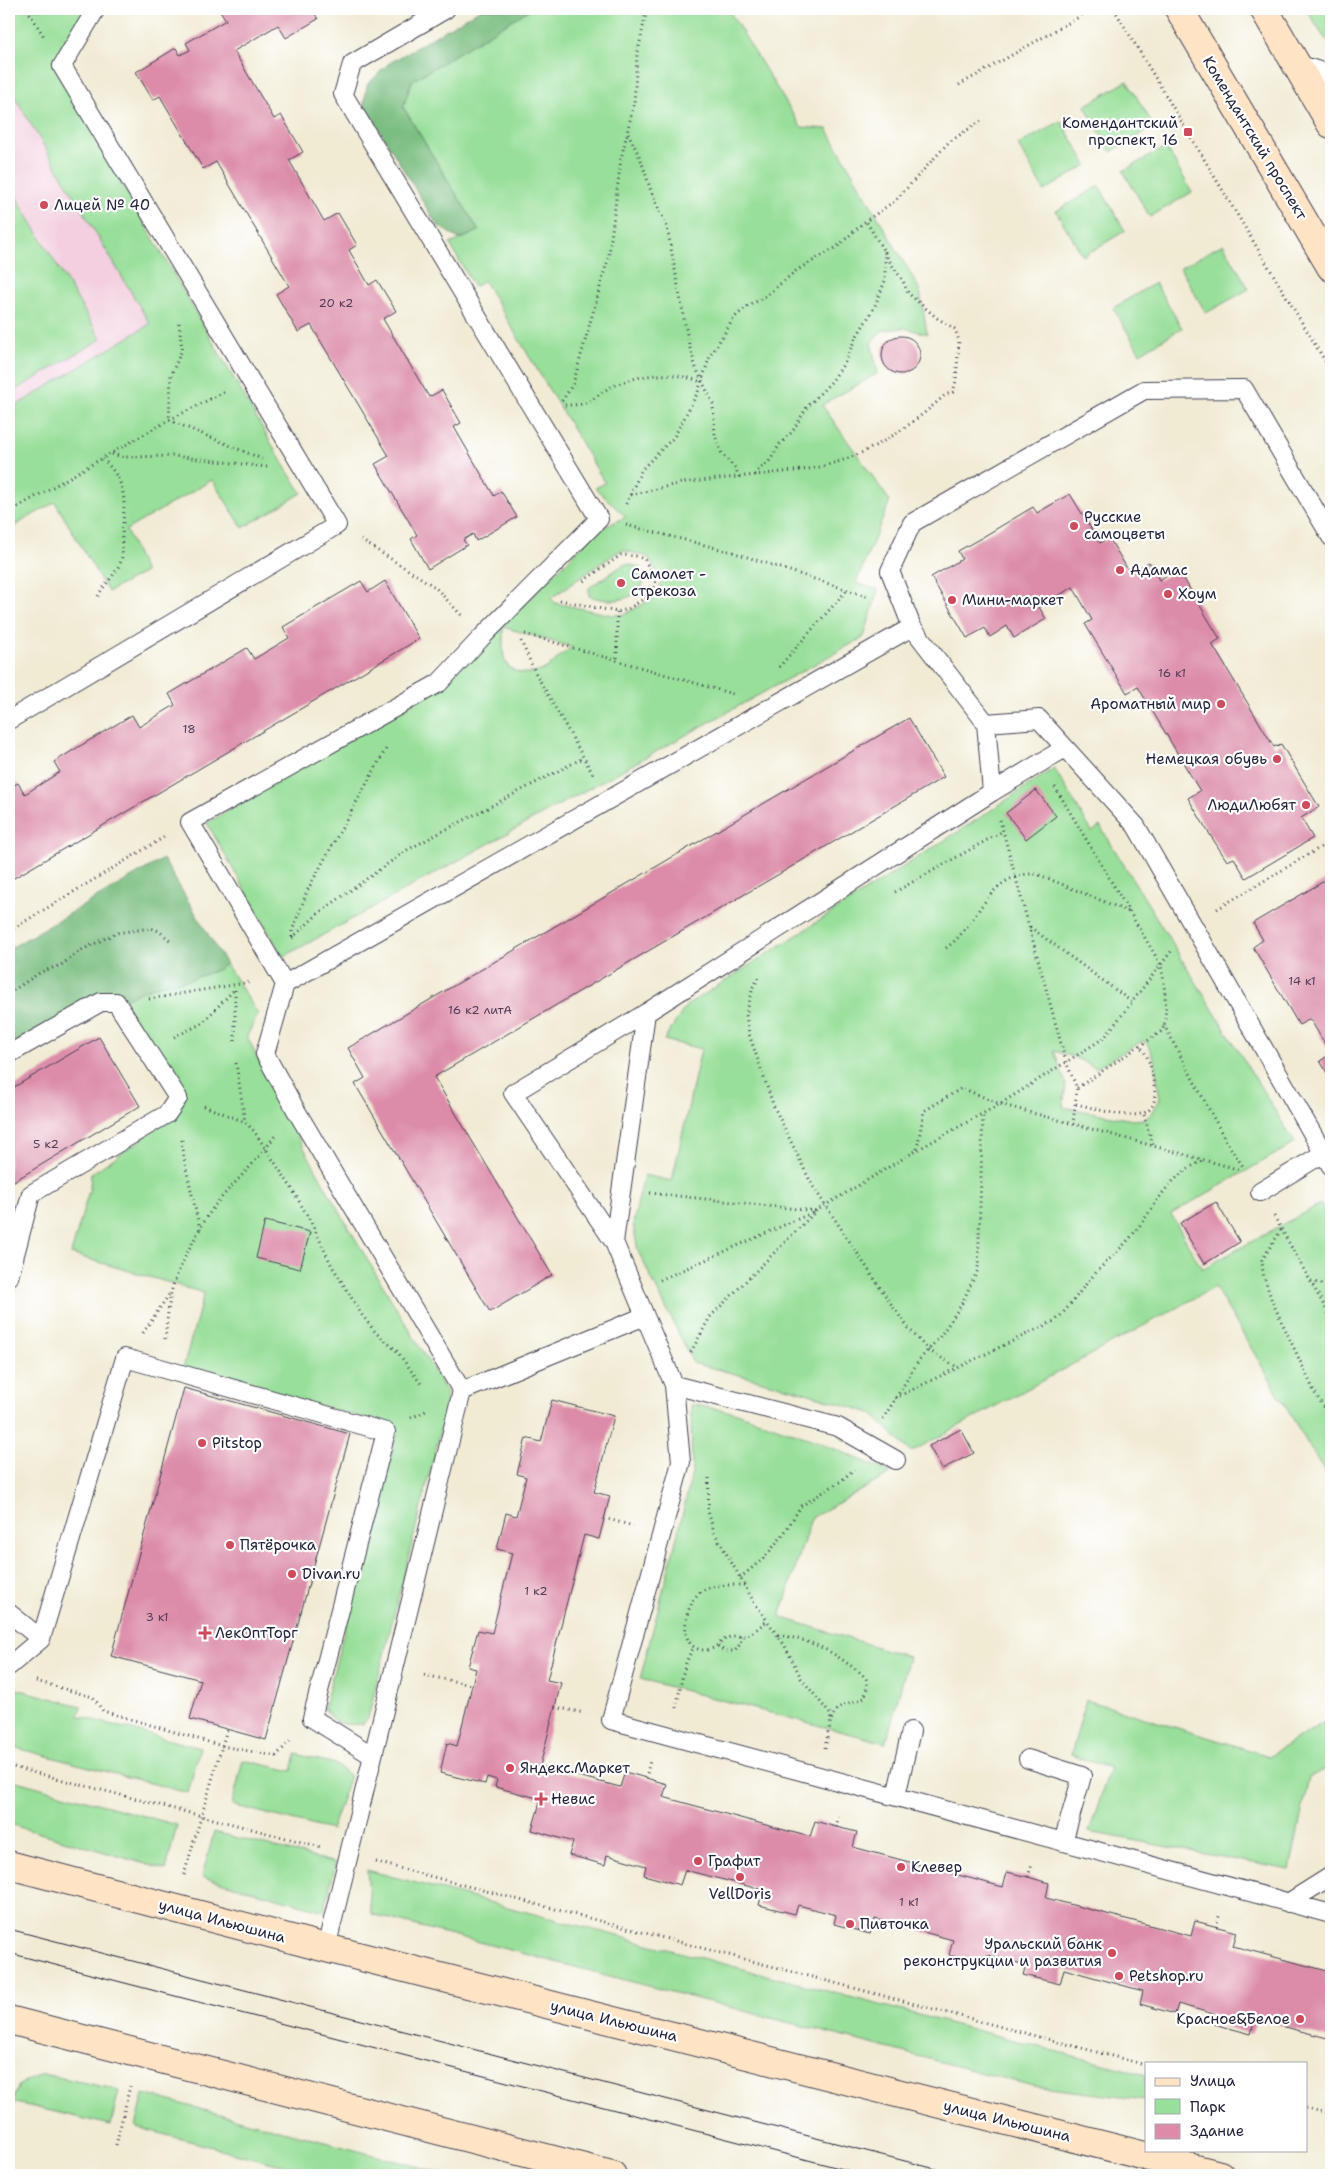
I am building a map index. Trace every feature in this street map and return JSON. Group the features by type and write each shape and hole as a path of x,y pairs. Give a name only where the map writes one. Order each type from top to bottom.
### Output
{"main road":[{"name":"Комендантский проспект","path":"1179,9 1331,267"},
{"path":"1264,9 1331,124"},
{"name":"улица Ильюшина","path":"9,1865 326,1948 1220,2175"},
{"path":"9,2020 612,2175"}],"street":[{"path":"1300,70 1331,80"}],"lane":[{"path":"9,720 337,524 62,66 96,9"},
{"path":"285,984 190,822 439,683 488,630 599,519 343,94 352,64 446,9"},
{"path":"992,792 986,723 912,627 890,572 912,523 1144,390 1244,389 1331,537"},
{"path":"326,1948 462,1391 297,1112 265,1054 285,984 912,627"},
{"path":"986,723 1039,719 1136,826 1327,1159 1260,1192"},
{"path":"1065,748 992,792 646,1013 513,1093 614,1242 674,1385 681,1462 611,1720 1331,1914"},
{"path":"9,1054 101,1002 116,1002 150,1054 182,1095 167,1114 31,1194 9,1277"},
{"path":"614,1242 646,1013"},
{"path":"462,1391 645,1316"},
{"path":"9,1666 41,1639 125,1358 386,1432 312,1718 373,1756"},
{"path":"674,1385 838,1427 896,1460"},
{"path":"9,1613 41,1639"},
{"path":"896,1796 911,1731"},
{"path":"1028,1760 1082,1776 1063,1842"},
{"path":"1288,1903 1331,1876"}],"path":[{"path":"647,9 637,56 635,96 621,159 609,255 573,384 559,406 585,403 609,388 641,377 677,375 702,382"},
{"path":"959,85 1093,9"},
{"path":"1114,9 1331,371"},
{"path":"599,519 603,521 618,513 630,495 642,468 674,437 702,382 710,356 734,318 746,307 763,298 797,270 837,247 866,221 896,200 949,142 981,120"},
{"path":"627,132 641,160 651,191 667,227 689,345 702,382 713,404 715,435 722,454 735,468 740,478"},
{"path":"630,495 681,483 820,468 869,451 910,426 945,395 952,392 956,381 959,341 954,329 936,318 908,293 903,281 866,221"},
{"path":"755,476 760,468 768,463 780,444 792,432 807,407 832,380 845,362 855,339 874,308 885,281 885,251"},
{"path":"169,420 171,375 182,350 180,326 177,318"},
{"path":"9,512 169,420 229,389"},
{"path":"169,420 268,461"},
{"path":"112,454 124,458 174,456 276,468"},
{"path":"98,596 114,575 122,556 124,512 124,492 116,472 103,459"},
{"path":"599,519 732,552 876,600"},
{"path":"337,524 435,587 488,630 618,661 735,694"},
{"path":"564,593 556,599 617,612 628,609 653,593 656,580 644,559 621,554 581,582"},
{"path":"776,671 846,590"},
{"path":"617,612 618,661"},
{"path":"520,640 535,672 608,800"},
{"path":"292,944 292,931 308,890 390,740"},
{"path":"292,938 319,913 407,850 583,758"},
{"path":"1041,762 1161,965 1163,976 1164,1028 1157,1036 1076,1088"},
{"path":"992,792 1066,1062 1076,1088 1073,1123"},
{"path":"9,930 190,822"},
{"path":"888,896 1003,831"},
{"path":"634,1291 816,1211 917,1150 1000,1104 1104,1038 1191,924 1331,841"},
{"path":"946,948 960,936 1002,883 1024,873 1037,874 1129,912"},
{"path":"1029,926 1132,1002"},
{"path":"9,993 41,972 61,965 80,951 116,933 150,928 159,931 172,942"},
{"path":"762,973 753,987 746,1015 749,1034 774,1107 812,1185 893,1307 928,1350 957,1367"},
{"path":"119,1007 154,997 240,985 201,1024 173,1037 150,1054"},
{"path":"917,1150 924,1111 962,1088 1000,1104 1246,1171 1226,1141 1164,1024"},
{"path":"1140,1046 1148,1056 1156,1095 1154,1103 1144,1115"},
{"path":"200,1230 182,1147 182,1095 214,1111 244,1122 254,1131 312,1224 332,1266 362,1315 376,1333 396,1350 425,1390"},
{"path":"1076,1104 1125,1115 1144,1115"},
{"path":"161,1368 172,1291 184,1260 216,1205 265,1150 278,1131 297,1112"},
{"path":"740,1578 765,1557 801,1506 850,1473 863,1459 894,1398 961,1305 978,1270 983,1113"},
{"path":"1144,1115 1153,1146"},
{"path":"894,1398 1056,1320 1068,1308 1091,1277 1128,1240 1167,1185 1188,1167 1204,1160"},
{"path":"622,1190 816,1211"},
{"path":"1260,1192 1331,1318"},
{"path":"674,1385 710,1317 816,1211"},
{"path":"1281,1229 1262,1260 1263,1274 1272,1301 1314,1391 1325,1410 1331,1430"},
{"path":"1311,1281 1331,1288"},
{"path":"125,1358 172,1291"},
{"path":"709,1472 708,1511 714,1532 744,1585 778,1635 802,1678 830,1714 831,1720"},
{"path":"744,1585 706,1589 699,1593 688,1609 685,1625 689,1642 694,1647 704,1650 718,1646 732,1636 744,1636 768,1620"},
{"path":"778,1635 798,1638 830,1651 859,1672 866,1680 867,1688 864,1698 853,1703 840,1705 835,1709 830,1728"},
{"path":"718,1646 729,1653 735,1651 741,1643 740,1636"},
{"path":"680,1690 687,1661 694,1647"},
{"path":"394,1670 472,1685"},
{"path":"28,1679 93,1697 103,1711 222,1746 276,1756 312,1718"},
{"path":"184,1877 226,1730"},
{"path":"9,1766 1145,2065"},
{"path":"116,2145 131,2083"},
{"path":"1308,2108 1331,2114"}],"shaded area":[{"name":"Лицей № 40","path":"9,87 150,324 9,410"}],"green space":[{"path":"9,9 89,9 56,70 286,469 302,493 243,528 212,480 126,530 145,572 108,592 55,502 9,529 9,410 150,324 9,87"},
{"path":"481,9 530,9 412,81 403,107 479,231 459,239 437,225 364,104 367,85 388,64"},
{"path":"530,9 728,9 801,127 827,129 920,290 927,334 904,328 883,330 871,343 878,373 822,405 890,501 856,583 878,590 864,637 283,957 207,823 441,687 598,530 626,517 595,488 605,483 484,281 474,287 450,244 479,231 403,107 412,81","holes":["623,550 648,557 661,580 658,596 625,614 612,615 555,603 551,598","503,627 571,647 571,648 543,670 533,673 518,672 509,667 504,659"]},
{"path":"1306,9 1331,9 1331,43 1323,36"},
{"path":"1127,81 1154,126 1111,152 1085,106"},
{"path":"1061,121 1087,165 1044,191 1018,145"},
{"path":"1166,147 1192,192 1150,217 1123,171"},
{"path":"9,185 101,339 9,394"},
{"path":"1099,186 1125,231 1083,256 1056,211"},
{"path":"1223,244 1249,289 1206,313 1180,268"},
{"path":"1155,283 1182,328 1140,353 1113,308"},
{"path":"628,564 639,567 645,579 636,593 629,597 613,600 589,596 589,588 623,565"},
{"path":"1054,768 1092,832 1100,826 1295,1143 1171,1214 1202,1269 1320,1204 1331,1222 1331,1483 1215,1287 911,1452 871,1413 793,1389 693,1363 638,1251 633,1224 644,1175 672,1181 701,1049 664,1040 686,1006 981,817","holes":["1142,1041 1147,1043 1154,1059 1160,1099 1152,1113 1145,1119 1133,1120 1063,1107 1066,1084 1054,1051 1074,1057 1096,1068"]},
{"path":"163,859 226,964 217,970 189,980 158,985 9,1046 9,949"},
{"path":"226,964 258,1014 247,1036 269,1082 342,1216 446,1391 447,1404 368,1718 363,1724 345,1724 335,1721 324,1707 397,1434 384,1424 183,1368 204,1293 71,1254 90,1187 91,1174 172,1118 185,1096 122,999 154,986 202,975"},
{"path":"691,1404 737,1413 816,1441 892,1473 811,1518 780,1617 909,1657 886,1743 640,1679 692,1473"},
{"path":"9,1687 81,1706 79,1716 200,1748 188,1793 9,1746"},
{"path":"1086,1700 1269,1756 1331,1718 1331,1767 1309,1777 1290,1870 1089,1832 1110,1768 1071,1755"},
{"path":"296,1754 335,1764 350,1776 331,1830 232,1805 243,1760 292,1771"},
{"path":"9,1779 177,1825 166,1870 9,1824"},
{"path":"214,1832 336,1863 324,1911 202,1877"},
{"path":"367,1870 1145,2075 1145,2100 1033,2086 371,1914"},
{"path":"43,2074 119,2090 111,2125 12,2102 19,2085"},
{"path":"144,2094 449,2175 319,2175 136,2127"}],"building":[{"path":"219,9 317,9 313,11 318,19 286,38 278,25 234,51 274,119 281,115 303,152 289,160 324,221 338,213 357,245 349,250 369,285 377,280 396,311 383,319 429,397 442,390 461,423 454,427 494,496 501,491 517,517 476,541 473,534 463,540 467,545 428,569 411,539 417,535 375,464 389,456 311,325 298,332 276,294 289,286 216,162 203,169 160,96 153,100 136,72 176,48 180,55 190,50 186,43 226,20"},
{"path":"901,336 915,341 920,355 915,369 901,374 887,369 882,355 887,341"},
{"path":"1070,494 1100,543 1109,538 1130,573 1149,562 1159,580 1178,569 1220,639 1212,644 1274,747 1281,744 1319,807 1301,818 1313,838 1246,878 1234,858 1227,861 1207,830 1188,798 1200,791 1138,687 1127,693 1085,624 1092,620 1073,587 1039,607 1046,619 1014,638 1007,626 990,637 985,628 967,638 931,577 962,559 958,551 1033,507 1037,513"},
{"path":"361,581 368,592 385,581 419,639 9,881 9,788 18,783 25,794 60,772 54,762 132,715 139,727 175,705 169,694 247,648 254,659 289,638 283,627"},
{"path":"909,718 944,777 434,1077 552,1275 490,1312 355,1084 365,1078 348,1048"},
{"path":"1036,790 1056,816 1026,839 1006,813"},
{"path":"1331,877 1331,1054 1310,1019 1299,1025 1253,947 1263,940 1253,923"},
{"path":"99,1037 140,1106 9,1184 9,1090"},
{"path":"1331,1054 1331,1079 1320,1061"},
{"path":"1216,1202 1240,1242 1204,1264 1180,1223"},
{"path":"265,1221 310,1232 300,1269 256,1258"},
{"name":"Пятёрочка","path":"184,1388 350,1434 266,1740 190,1719 201,1680 111,1656"},
{"path":"552,1400 614,1416 594,1492 610,1496 599,1539 584,1535 547,1680 561,1683 540,1766 620,1787 625,1772 667,1784 663,1797 810,1837 815,1821 857,1832 853,1847 1003,1887 1007,1872 1028,1877 1049,1883 1046,1898 1191,1936 1195,1921 1237,1932 1233,1946 1331,1972 1331,2039 1255,2019 1251,2034 1214,2024 1217,2015 1178,2004 1175,2014 1140,2004 1143,1991 1064,1969 1060,1984 1023,1975 1026,1965 987,1955 984,1964 949,1955 953,1940 875,1919 870,1934 834,1924 836,1915 798,1905 795,1914 759,1905 763,1890 685,1870 680,1885 644,1875 646,1866 607,1855 605,1865 569,1855 573,1842 532,1830 541,1799 495,1787 497,1780 487,1777 485,1784 440,1773 447,1743 457,1746 476,1669 468,1667 478,1630 492,1633 512,1553 497,1549 506,1513 516,1516 526,1477 517,1474 526,1438 541,1442"},
{"path":"961,1429 974,1453 942,1469 929,1446"}],"tram line":[{"path":"9,1929 959,2175"},
{"path":"9,1953 866,2175"}],"place":[{"name":"Комендантский проспект, 16","path":"1188,132"},
{"name":"Лицей № 40","path":"44,205"},
{"name":"Русские самоцветы","path":"1074,526"},
{"name":"Адамас","path":"1120,570"},
{"name":"Самолет - стрекоза","path":"621,583"},
{"name":"Хоум","path":"1168,594"},
{"name":"Мини-маркет","path":"952,600"},
{"name":"Ароматный мир","path":"1221,704"},
{"name":"Немецкая обувь","path":"1277,759"},
{"name":"ЛюдиЛюбят","path":"1306,805"},
{"name":"Pitstop","path":"202,1443"},
{"name":"Пятёрочка","path":"230,1545"},
{"name":"Divan.ru","path":"292,1574"},
{"name":"ЛекОптТорг","path":"205,1633"},
{"name":"Яндекс.Маркет","path":"510,1768"},
{"name":"Невис","path":"541,1799"},
{"name":"Графит","path":"698,1861"},
{"name":"Клевер","path":"901,1867"},
{"name":"VellDoris","path":"740,1877"},
{"name":"Пивточка","path":"850,1924"},
{"name":"Уральский банк реконструкции и развития","path":"1112,1953"},
{"name":"Petshop.ru","path":"1119,1976"},
{"name":"Красное&Белое","path":"1300,2019"}]}
